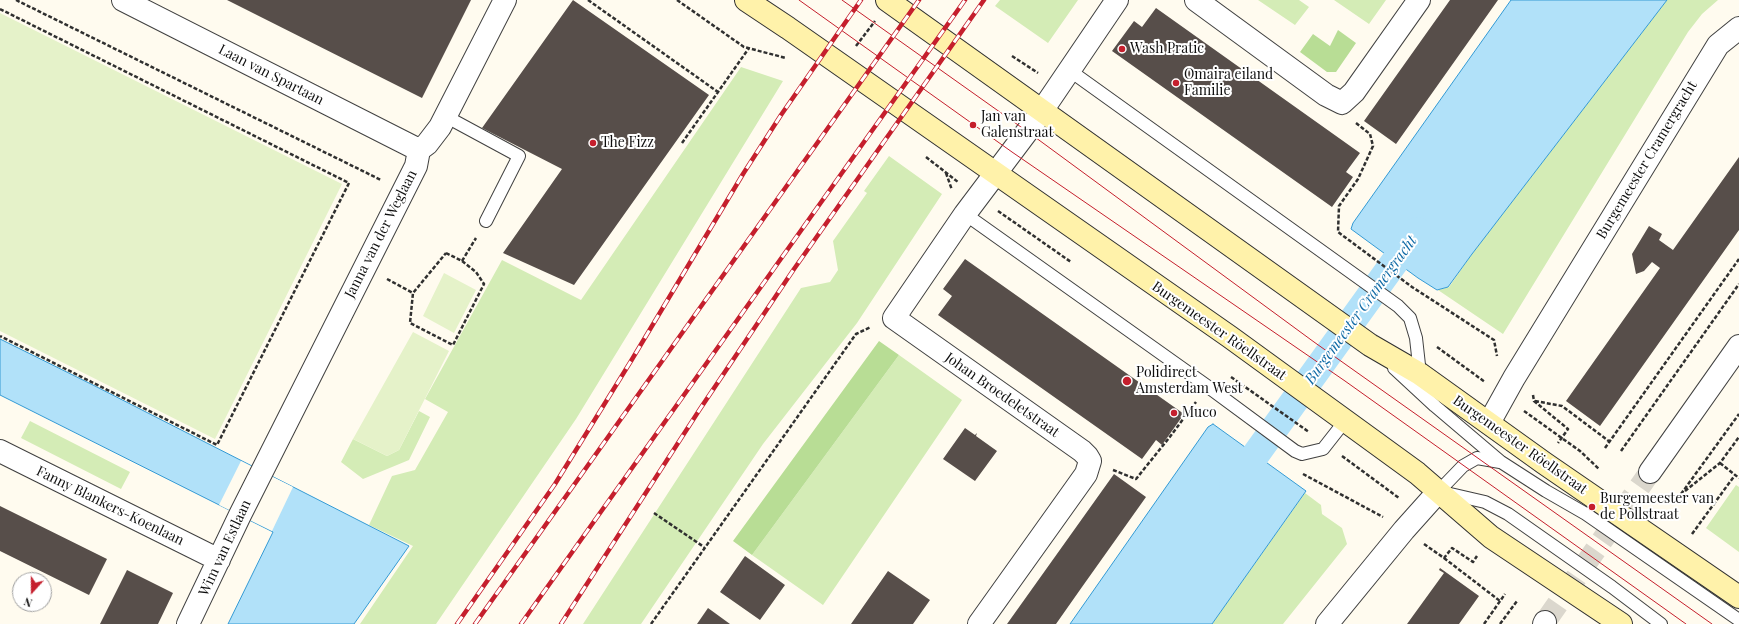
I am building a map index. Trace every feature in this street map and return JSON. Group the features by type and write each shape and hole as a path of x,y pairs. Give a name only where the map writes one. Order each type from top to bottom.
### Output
{"main road":[{"path":"746,0 842,66"},
{"name":"Burgemeester Röellstraat","path":"888,1 1370,346 1420,374 1544,463 1739,596"},
{"name":"Burgemeester Röellstraat","path":"842,66 1230,337 1287,380 1417,473 1491,537 1621,624"}],"street":[{"name":"Laan van Spartaan","path":"123,0 419,150"},
{"path":"419,150 434,135 445,116 505,0"},
{"path":"894,318 965,214 1042,111 1117,0"},
{"path":"1196,0 1326,95 1342,103 1354,92 1419,0"},
{"name":"Burgemeester Cramergracht","path":"1488,423 1718,44 1739,28"},
{"name":"Janna van der Weglaan","path":"262,471 416,166 419,150"},
{"name":"Johan Broedeletstraat","path":"894,318 1082,451 1090,461"},
{"path":"1650,472 1739,346"},
{"name":"Fanny Blankers-Koenlaan","path":"0,452 219,560"},
{"path":"979,624 1086,474 1090,461"},
{"name":"Wim van Estlaan","path":"188,624 262,471"},
{"path":"1327,624 1438,492"}],"lane":[{"path":"1069,70 1398,306 1410,318 1416,338 1420,374"},
{"path":"445,116 519,156 486,221"},
{"path":"965,214 1257,422 1294,451 1302,454 1323,448 1345,421"},
{"name":"Burgemeester Röellstraat","path":"1370,346 1501,462 1546,491 1586,514 1739,620"},
{"path":"1438,492 1462,466 1477,458 1501,462"},
{"path":"1438,492 1485,502 1503,510 1575,560 1661,624"}],"path":[{"path":"16,0 403,191"},
{"path":"588,0 718,92"},
{"path":"677,0 732,39 749,48 788,59"},
{"path":"842,66 888,1"},
{"path":"0,9 348,184 218,445 0,336"},
{"path":"682,143 749,48"},
{"path":"1342,103 1354,122 1370,134 1373,146 1358,179 1339,206 1338,232 1372,259 1494,340 1499,365 1509,387"},
{"path":"924,155 946,173"},
{"path":"462,261 486,221"},
{"path":"446,253 462,261 476,272 484,284 453,345 410,323 413,293 446,253"},
{"path":"1605,448 1739,259"},
{"path":"382,276 413,293"},
{"path":"1621,451 1739,284"},
{"path":"651,624 856,334 894,318"},
{"path":"1416,338 1436,347 1509,387 1533,391 1534,401 1568,429"},
{"path":"1534,401 1562,406 1610,442"},
{"path":"1270,404 1419,513"},
{"path":"1739,414 1681,494 1720,463 1739,437"},
{"path":"1090,461 1136,479 1184,419"},
{"path":"1720,463 1739,478"},
{"path":"1689,540 1735,475"},
{"path":"654,513 704,547"},
{"path":"1444,558 1500,601"},
{"path":"1484,624 1505,594"},
{"path":"1500,624 1517,601"}],"green space":[{"path":"1000,0 1078,0 1048,43 995,6"},
{"path":"1258,0 1299,0 1309,7 1295,25"},
{"path":"1334,0 1386,0 1369,24"},
{"path":"1667,0 1718,0 1702,14 1688,32 1503,334 1438,290 1449,287 1472,254"},
{"path":"0,13 342,184 215,439 0,331"},
{"path":"1338,30 1356,43 1336,72 1327,72 1300,52 1313,34 1330,46"},
{"path":"741,67 783,81 576,419 436,624 360,624 413,546 369,525 392,476 415,470 448,412 425,399 502,260 581,300"},
{"path":"889,156 942,194 857,323 763,444 641,624 583,624 801,288 830,282 838,270 833,241 867,193 864,191"},
{"path":"444,273 476,290 454,333 423,316"},
{"path":"413,332 449,351 399,450 387,456 353,439"},
{"path":"879,341 899,355 752,555 733,541"},
{"path":"899,355 962,400 823,605 752,555"},
{"path":"419,411 430,417 409,460 363,479 341,462 353,439 387,456 399,450"},
{"path":"30,421 130,472 121,489 21,438"},
{"path":"1736,485 1739,487 1739,552 1706,528"},
{"path":"1305,493 1321,505 1322,514 1342,528 1347,544 1283,624 1212,624"}],"water":[{"path":"1511,0 1667,0 1448,287 1437,290 1418,278 1351,229 1353,223"},
{"path":"0,339 409,546 354,624 228,624 273,532 0,395"},
{"path":"1213,424 1306,491 1212,624 1070,624 1208,427"}],"pier":[{"path":"241,461 293,487 272,531 219,505"}],"building":[{"path":"227,0 471,0 422,98"},
{"name":"The Fizz","path":"573,0 709,95 574,285 503,253 562,169 482,128"},
{"path":"1450,0 1498,0 1396,144 1364,121"},
{"path":"1156,8 1360,153 1346,172 1353,177 1332,207 1112,51 1134,21 1142,27"},
{"path":"1739,157 1739,230 1600,426 1566,401 1660,268 1652,262 1644,271 1636,274 1632,254 1649,226 1662,234 1659,240 1673,250"},
{"path":"965,259 1184,414 1162,445 1156,440 1142,459 938,315 952,296 943,289"},
{"path":"965,428 975,435 977,433 976,436 997,451 975,481 943,459"},
{"path":"1114,474 1146,497 1056,624 1007,624"},
{"path":"0,506 107,559 89,595 52,577 52,572 42,572 0,551"},
{"path":"745,556 785,585 760,620 720,592"},
{"path":"1440,568 1479,596 1459,624 1407,624 1444,573 1439,570"},
{"path":"127,570 173,593 158,624 100,624"},
{"path":"888,571 930,600 913,624 851,624"},
{"path":"708,608 730,624 697,624"}],"waterway":[{"name":"Burgemeester Cramergracht","path":"1233,486 1417,231"}],"tunnel":[{"path":"1545,622 1650,472"}],"tram line":[{"path":"799,0 1012,152 1345,381 1686,624"},
{"path":"842,0 1028,132 1314,342 1712,624"}],"railway":[{"path":"457,624 555,484 631,361 743,174 781,115 861,0"},
{"path":"475,624 919,0"},
{"path":"521,624 965,0"},
{"path":"561,624 700,409 794,269 984,0"}],"place":[{"name":"Wash Pratic","path":"1122,49"},
{"name":"Omaira eiland Familie","path":"1176,83"},
{"name":"Jan van Galenstraat","path":"973,125"},
{"name":"The Fizz","path":"593,143"},
{"name":"Polidirect Amsterdam West","path":"1127,381"},
{"name":"Muco","path":"1174,413"},
{"name":"Burgemeester van de Pollstraat","path":"1592,507"}]}
